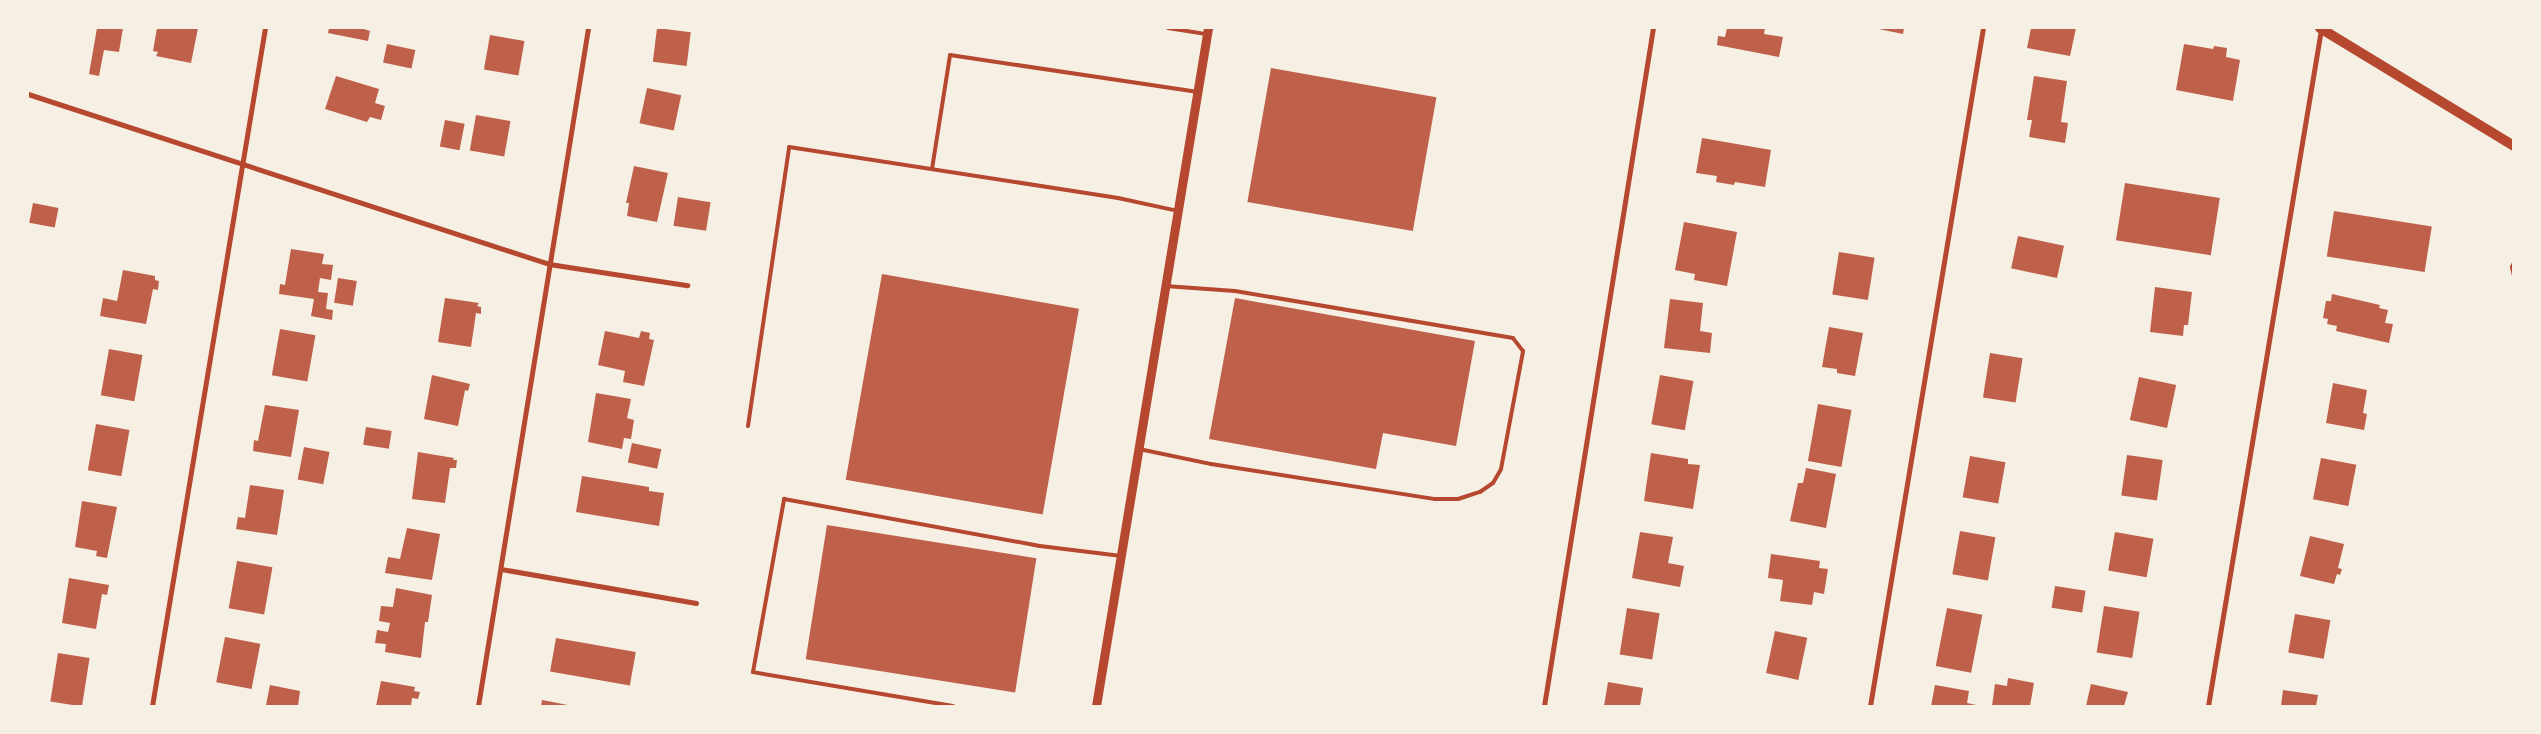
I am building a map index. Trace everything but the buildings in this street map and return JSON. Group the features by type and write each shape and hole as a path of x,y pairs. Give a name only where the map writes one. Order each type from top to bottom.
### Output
{"main road":[{"path":"2321,28 2514,146"}],"street":[{"path":"152,706 265,28"},
{"path":"478,706 588,28"},
{"path":"1544,706 1653,28"},
{"path":"1870,706 1983,28"},
{"path":"2208,706 2321,28"},
{"path":"1096,706 1208,31"},
{"path":"28,94 549,264 687,285"},
{"path":"501,569 696,603"}],"lane":[{"path":"1168,28 1208,31"},
{"path":"932,169 950,55 1198,92"},
{"path":"748,426 789,147 1118,198 1178,211"},
{"path":"2514,263 2512,267 2514,276"},
{"path":"1138,449 1211,464 1357,487 1436,499 1458,499 1480,492 1493,483 1501,469 1523,351 1512,338 1235,291 1165,286"},
{"path":"953,706 753,672 784,499 1040,546 1121,556"}]}
